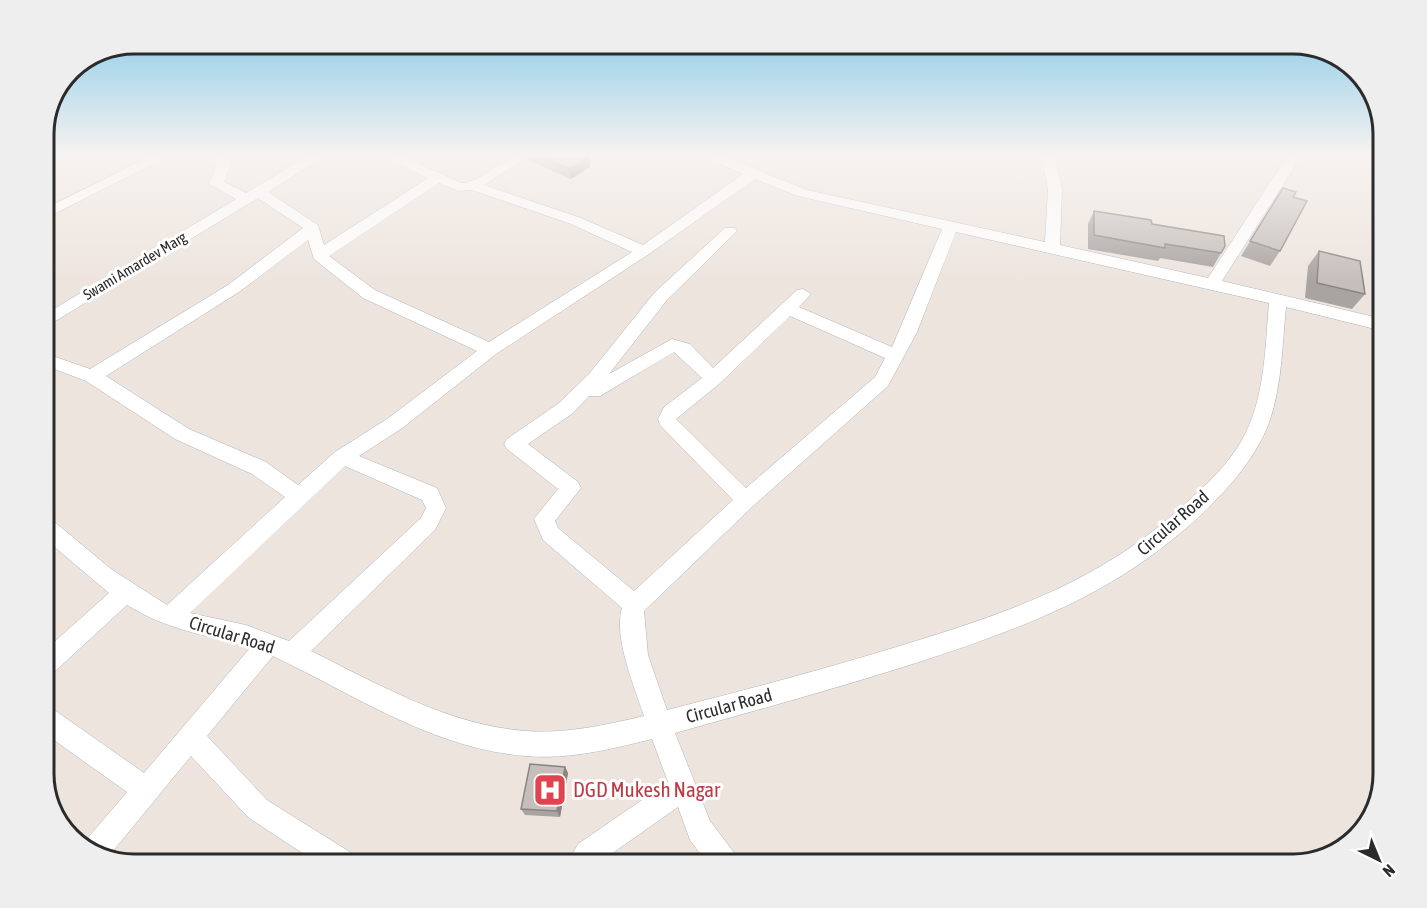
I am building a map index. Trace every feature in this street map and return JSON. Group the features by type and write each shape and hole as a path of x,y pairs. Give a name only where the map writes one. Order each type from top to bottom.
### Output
{"street":[{"path":"54,210 79,197"},
{"name":"Swami Amardev Marg","path":"54,316 251,197"},
{"path":"256,197 313,228 320,256 369,294 490,350"},
{"path":"320,256 408,197"},
{"path":"506,197 576,221 644,251"},
{"path":"170,617 342,457 394,424 490,350 644,251 720,197"},
{"path":"821,197 950,228 1212,284 1373,323"},
{"path":"1052,249 1055,197"},
{"path":"1212,284 1268,197"},
{"path":"92,376 210,304 283,254 313,228"},
{"path":"718,854 700,830 682,787 636,655 631,615 634,605 746,500 882,381 896,356 950,228"},
{"path":"634,605 550,534 544,519 571,488 514,444 573,400 629,339 662,296 730,231"},
{"path":"746,500 669,425 667,419 671,412 713,379 803,294"},
{"name":"Circular Road","path":"54,534 97,572 170,617 269,643 453,731 527,744 579,741 660,724 830,679 997,626 1076,592 1125,564 1205,496 1238,463 1259,428 1268,400 1278,300"},
{"path":"789,309 824,322 896,356"},
{"path":"594,391 672,345 684,348 713,379"},
{"path":"54,363 92,376 182,434 259,468 300,496"},
{"path":"291,655 428,524 436,508 430,494 342,457"},
{"path":"54,657 127,591"},
{"path":"101,847 269,643"},
{"path":"54,725 146,790"},
{"path":"190,738 258,809 328,854"},
{"path":"588,854 682,787"}],"building":[{"path":"1277,197 1294,197 1307,201 1280,251 1250,241"},
{"path":"1094,211 1151,220 1152,224 1224,236 1225,246 1221,253 1165,244 1165,248 1094,235"},
{"path":"1319,251 1360,261 1365,294 1317,283"},
{"path":"530,764 565,767 557,811 521,809"}],"place":[{"name":"DGD Mukesh Nagar","path":"550,790"}]}
